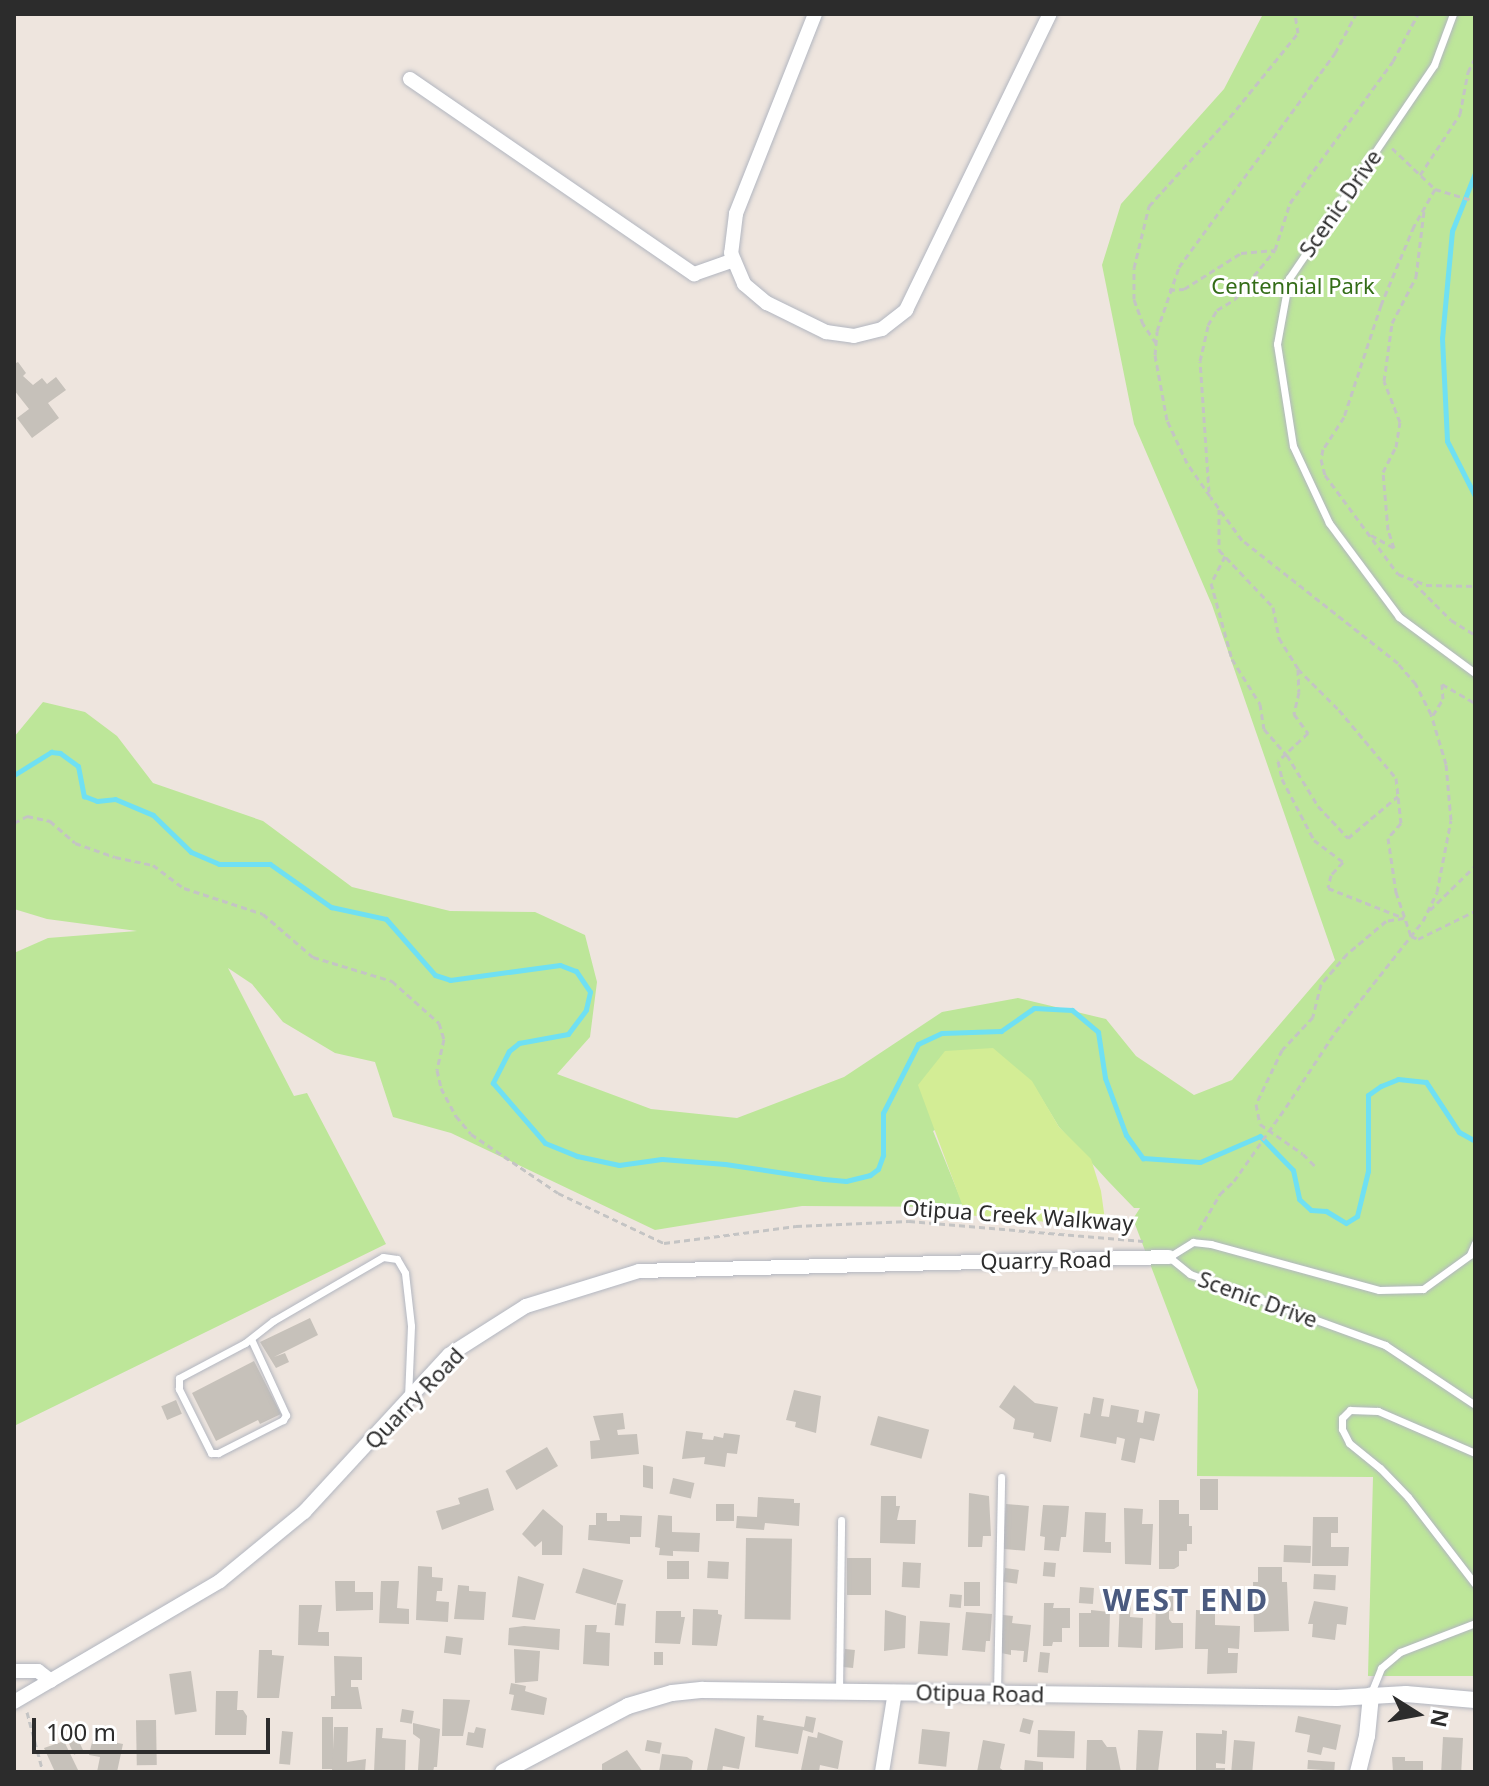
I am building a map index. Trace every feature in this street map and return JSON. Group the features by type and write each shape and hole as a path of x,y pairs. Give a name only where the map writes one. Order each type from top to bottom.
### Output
{"street":[{"path":"815,14 736,214 731,253 744,284 767,303 826,332 854,336 882,329 906,310 1050,14"},
{"path":"410,79 694,274 734,260"},
{"name":"Quarry Road","path":"18,1700 220,1581 304,1512 449,1355 526,1306 639,1271 1169,1257"},
{"path":"14,1671 38,1671 51,1681"},
{"name":"Otipua Road","path":"506,1771 602,1718 657,1696 703,1690 1406,1694 1475,1700"},
{"path":"882,1772 895,1692"},
{"path":"1358,1772 1367,1736 1371,1695"}],"lane":[{"name":"Scenic Drive","path":"1453,14 1434,65 1289,278 1277,344 1293,446 1329,523 1399,617 1475,673"},
{"name":"Scenic Drive","path":"1475,1243 1470,1255 1423,1289 1379,1290 1283,1261 1193,1242 1169,1257 1190,1274 1385,1345 1475,1405"},
{"path":"251,1339 286,1415 283,1420 231,1447 211,1453 179,1389 179,1378 251,1339 273,1321 383,1257 397,1259 405,1273 411,1326 408,1401"},
{"path":"1475,1453 1378,1411 1350,1410 1342,1418 1342,1429 1349,1443 1380,1468 1408,1497 1475,1584"},
{"path":"997,1694 1001,1477"},
{"path":"839,1692 841,1520"},
{"path":"1371,1695 1381,1668 1400,1652 1475,1623"}],"path":[{"path":"1156,343 1143,324 1134,299 1134,268 1149,206 1230,117 1298,33 1295,14"},
{"path":"1356,14 1335,53 1179,267 1169,290 1156,343 1158,377 1167,420 1187,463 1242,540 1398,663 1416,684 1432,716 1446,764 1451,820 1444,873 1427,913"},
{"path":"1210,496 1200,361 1208,325 1217,310 1235,299 1275,250 1290,203 1393,61 1418,14"},
{"path":"1420,175 1460,114 1468,72 1475,58"},
{"path":"1384,140 1435,189 1475,201"},
{"path":"1435,189 1381,305 1344,417 1323,449 1325,475 1398,574 1426,585 1475,586"},
{"path":"1370,535 1394,548 1388,530 1383,472 1396,447 1400,422 1384,381 1392,323 1416,277 1425,207"},
{"path":"1169,290 1184,289 1241,253 1275,250"},
{"path":"1219,509 1219,550 1273,607 1279,638 1298,669 1339,710 1396,778 1401,823 1388,838 1396,892 1411,936 1418,939 1475,911"},
{"path":"1225,556 1211,583 1232,659 1260,704 1264,729 1287,755 1318,806 1348,838 1398,796"},
{"path":"1413,581 1451,620 1475,635"},
{"path":"1298,669 1299,692 1294,714 1308,733 1278,761 1288,791 1314,840 1343,862 1331,875 1328,888 1404,918"},
{"path":"1432,716 1443,699 1442,684 1475,703"},
{"name":"Otipua Creek Walkway","path":"14,823 27,816 50,821 75,843 115,857 153,865 184,888 263,914 313,957 392,981 439,1023 444,1039 437,1070 441,1088 456,1116 471,1134 558,1193 664,1243 796,1226 909,1221 1100,1240 1147,1241"},
{"path":"1193,1242 1207,1214 1234,1181 1336,1031 1427,913 1475,866"},
{"path":"1316,1167 1260,1124 1256,1104 1282,1050 1313,1017 1321,984 1347,954 1386,921 1404,918"},
{"path":"18,1700 43,1772"}],"green space":[{"name":"Centennial Park","path":"1263,14 1475,14 1475,1676 1368,1676 1373,1477 1197,1476 1198,1390 1133,1219 1140,1208 1134,1208 1059,1127 1031,1081 933,1131 964,1207 802,1206 655,1230 451,1133 393,1117 375,1062 335,1053 283,1022 252,984 228,968 294,1096 307,1093 386,1244 14,1426 14,953 48,938 137,931 47,919 14,909 14,737 43,702 85,712 117,736 153,783 263,821 352,887 450,911 535,912 585,935 597,982 590,1037 557,1074 651,1109 737,1118 844,1077 942,1012 1018,998 1106,1019 1136,1056 1194,1095 1232,1080 1335,960 1212,605 1134,424 1102,265 1121,204 1224,89"},
{"path":"993,1048 1032,1081 1059,1127 1091,1159 1101,1191 1106,1227 966,1215 918,1085 945,1051"}],"building":[{"path":"18,362 26,373 23,376 33,385 42,378 47,384 56,377 66,390 48,403 59,418 32,438 17,418 29,409 14,390 14,364"},
{"path":"310,1318 318,1335 274,1357 285,1353 289,1362 276,1368 260,1342"},
{"path":"254,1361 281,1414 260,1424 258,1420 216,1441 192,1393"},
{"path":"1014,1385 1035,1403 1058,1407 1051,1442 1033,1438 1034,1433 1013,1429 1015,1419 999,1407"},
{"path":"794,1390 821,1396 816,1433 795,1427 796,1422 786,1420"},
{"path":"1093,1397 1104,1399 1101,1416 1109,1417 1111,1405 1139,1410 1137,1422 1143,1423 1145,1411 1160,1414 1154,1441 1140,1438 1135,1463 1121,1460 1125,1439 1117,1437 1116,1444 1080,1437 1084,1413 1090,1414"},
{"path":"176,1400 182,1414 167,1420 161,1406"},
{"path":"623,1413 625,1429 617,1430 618,1435 637,1434 639,1454 591,1459 590,1441 600,1440 593,1416"},
{"path":"878,1416 929,1430 921,1459 870,1445"},
{"path":"686,1431 703,1433 702,1439 713,1440 714,1436 723,1438 724,1433 740,1435 737,1454 727,1453 725,1467 704,1464 705,1457 682,1459"},
{"path":"547,1447 558,1466 516,1490 505,1471"},
{"path":"643,1465 653,1467 653,1489 643,1487"},
{"path":"673,1478 694,1483 691,1499 669,1494"},
{"path":"1200,1479 1218,1479 1218,1510 1200,1510"},
{"path":"488,1488 494,1510 442,1530 436,1511 460,1504 458,1498"},
{"path":"969,1493 989,1496 991,1536 983,1536 982,1547 968,1547"},
{"path":"881,1496 896,1496 896,1506 900,1506 897,1520 916,1520 915,1544 880,1543"},
{"path":"758,1497 794,1499 794,1503 800,1503 799,1526 765,1523 764,1530 736,1528 737,1516 757,1517"},
{"path":"1159,1500 1179,1500 1179,1514 1189,1514 1189,1526 1192,1526 1192,1544 1187,1544 1187,1551 1179,1551 1179,1566 1174,1569 1159,1569"},
{"path":"716,1504 734,1504 734,1521 716,1521"},
{"path":"1006,1504 1029,1506 1025,1551 1002,1549"},
{"path":"1043,1505 1069,1506 1066,1537 1061,1537 1059,1551 1044,1550 1045,1537 1040,1536"},
{"path":"1124,1508 1143,1509 1142,1524 1153,1524 1151,1565 1125,1564"},
{"path":"543,1509 563,1526 562,1555 542,1555 542,1541 535,1547 522,1534"},
{"path":"1085,1512 1106,1513 1105,1542 1111,1542 1111,1553 1083,1552"},
{"path":"596,1513 607,1513 607,1521 620,1521 620,1515 642,1516 641,1537 630,1537 630,1544 588,1540 589,1525 596,1525"},
{"path":"658,1515 672,1516 672,1532 700,1533 699,1552 673,1551 673,1556 659,1555 660,1548 655,1547"},
{"path":"1313,1517 1338,1517 1338,1533 1331,1533 1331,1547 1349,1547 1348,1566 1312,1566"},
{"path":"746,1538 792,1539 791,1620 745,1619"},
{"path":"1284,1545 1311,1546 1310,1563 1283,1562"},
{"path":"847,1558 871,1558 871,1595 847,1595"},
{"path":"667,1561 689,1561 689,1579 667,1579"},
{"path":"708,1561 729,1562 728,1579 707,1578"},
{"path":"903,1562 921,1563 920,1588 902,1587"},
{"path":"1044,1562 1056,1563 1055,1577 1043,1576"},
{"path":"418,1566 432,1567 432,1577 443,1578 442,1591 437,1591 436,1601 449,1602 448,1622 416,1620"},
{"path":"1258,1567 1282,1567 1282,1582 1287,1582 1289,1631 1254,1632 1253,1582 1258,1582"},
{"path":"583,1568 623,1580 616,1605 575,1593"},
{"path":"1005,1568 1019,1570 1017,1584 1003,1582"},
{"path":"1314,1574 1336,1575 1335,1590 1313,1589"},
{"path":"518,1576 544,1584 535,1620 512,1617"},
{"path":"335,1581 355,1581 355,1592 373,1592 373,1610 336,1611"},
{"path":"381,1581 399,1581 397,1608 409,1609 409,1624 379,1623"},
{"path":"964,1582 980,1582 980,1606 964,1606"},
{"path":"458,1585 469,1586 469,1591 486,1592 484,1620 454,1619"},
{"path":"1080,1587 1094,1588 1093,1604 1079,1603"},
{"path":"1156,1593 1173,1593 1173,1611 1169,1611 1169,1619 1172,1623 1183,1623 1183,1648 1155,1650"},
{"path":"950,1594 962,1595 961,1608 949,1607"},
{"path":"1120,1600 1131,1600 1130,1617 1143,1618 1142,1648 1118,1647"},
{"path":"1314,1601 1348,1607 1346,1625 1337,1624 1335,1640 1312,1637 1313,1624 1308,1624"},
{"path":"617,1603 626,1604 624,1626 615,1625"},
{"path":"1044,1603 1054,1603 1053,1608 1070,1608 1070,1628 1062,1628 1062,1642 1053,1642 1052,1646 1043,1646"},
{"path":"299,1605 322,1605 318,1632 329,1632 329,1646 298,1645"},
{"path":"693,1609 718,1610 718,1614 722,1615 717,1646 692,1645"},
{"path":"885,1610 906,1616 905,1648 884,1651"},
{"path":"1091,1610 1110,1612 1109,1647 1079,1647 1079,1613 1091,1613"},
{"path":"1196,1610 1215,1611 1215,1625 1240,1626 1239,1649 1228,1648 1228,1653 1238,1653 1237,1673 1207,1674 1208,1649 1195,1649"},
{"path":"656,1611 681,1611 681,1617 685,1617 680,1644 655,1643"},
{"path":"966,1612 992,1614 990,1641 986,1641 985,1652 962,1650"},
{"path":"1003,1615 1013,1616 1012,1623 1031,1625 1027,1662 1023,1662 1024,1651 1011,1650 1011,1655 1001,1653"},
{"path":"920,1621 950,1623 948,1656 918,1654"},
{"path":"585,1625 597,1625 596,1632 610,1633 609,1666 583,1664"},
{"path":"509,1628 560,1629 559,1650 508,1645"},
{"path":"446,1636 463,1638 461,1655 444,1653"},
{"path":"514,1649 540,1651 538,1681 515,1683"},
{"path":"845,1649 855,1650 853,1668 843,1667"},
{"path":"259,1650 272,1650 272,1655 284,1656 279,1698 257,1698"},
{"path":"654,1652 663,1652 663,1665 654,1665"},
{"path":"1040,1652 1050,1653 1048,1673 1038,1672"},
{"path":"334,1656 362,1657 362,1680 351,1680 351,1687 358,1687 362,1709 331,1709 331,1696 335,1696"},
{"path":"191,1671 197,1712 175,1715 169,1674"},
{"path":"511,1683 526,1686 525,1691 547,1698 544,1715 511,1710 514,1695 509,1694"},
{"path":"216,1691 238,1691 237,1710 243,1710 247,1716 246,1735 215,1735"},
{"path":"443,1699 470,1700 463,1736 442,1736"},
{"path":"402,1709 414,1711 412,1724 400,1722"},
{"path":"757,1715 764,1716 763,1720 804,1727 806,1716 816,1718 813,1733 803,1730 798,1754 755,1747"},
{"path":"1298,1716 1341,1725 1336,1750 1323,1747 1321,1755 1307,1752 1310,1735 1295,1732"},
{"path":"322,1717 333,1717 333,1769 322,1769"},
{"path":"1023,1718 1034,1721 1030,1734 1019,1732"},
{"path":"136,1720 156,1720 157,1765 137,1765"},
{"path":"413,1723 440,1729 437,1767 433,1772 418,1770 420,1739 413,1734"},
{"path":"96,1725 110,1728 108,1741 123,1744 117,1772 97,1772 100,1757 89,1755"},
{"path":"334,1727 348,1727 347,1762 366,1759 365,1772 332,1772"},
{"path":"476,1727 486,1729 483,1748 466,1745 468,1732 474,1733"},
{"path":"376,1728 383,1728 382,1738 406,1740 405,1772 374,1772"},
{"path":"715,1728 745,1737 739,1769 723,1766 722,1772 707,1770"},
{"path":"922,1729 950,1732 946,1767 918,1764"},
{"path":"1038,1730 1075,1731 1074,1758 1037,1757"},
{"path":"1138,1730 1163,1731 1158,1772 1136,1772"},
{"path":"1222,1730 1227,1731 1225,1764 1216,1763 1216,1768 1225,1768 1225,1772 1196,1772 1196,1733 1222,1734"},
{"path":"282,1731 293,1732 290,1765 279,1764"},
{"path":"818,1732 843,1741 838,1769 820,1765 819,1772 801,1770 808,1736 817,1738"},
{"path":"76,1735 83,1750 74,1755 67,1739"},
{"path":"1443,1737 1463,1738 1461,1772 1441,1772"},
{"path":"647,1740 662,1743 660,1754 645,1751"},
{"path":"983,1740 1005,1744 1000,1768 1005,1772 977,1772"},
{"path":"1087,1740 1102,1740 1107,1747 1116,1747 1121,1772 1086,1772"},
{"path":"1234,1740 1255,1742 1252,1772 1231,1772"},
{"path":"64,1741 79,1772 55,1772 44,1748"},
{"path":"627,1750 643,1772 602,1772 602,1764"},
{"path":"662,1754 687,1757 693,1761 691,1772 659,1772"},
{"path":"1392,1757 1423,1761 1423,1772 1393,1772"},
{"path":"1025,1760 1043,1762 1043,1772 1024,1772"},
{"path":"1308,1760 1335,1762 1334,1771 1307,1769"}],"waterway":[{"path":"1475,173 1452,231 1442,338 1447,441 1475,496"},
{"path":"14,775 51,752 60,753 78,766 84,796 97,801 115,799 153,815 191,852 219,864 270,864 331,907 386,919 435,975 450,980 560,965 576,971 590,992 586,1010 568,1034 519,1043 509,1051 493,1083 545,1143 577,1156 619,1165 662,1159 725,1164 846,1181 870,1175 878,1169 883,1155 883,1113 918,1044 942,1033 1001,1031 1034,1008 1072,1010 1098,1032 1105,1078 1126,1135 1143,1158 1200,1162 1260,1136 1293,1170 1299,1199 1311,1210 1326,1211 1346,1223 1357,1216 1368,1171 1368,1095 1381,1086 1398,1079 1426,1082 1459,1132 1475,1141"}],"district":[{"name":"WEST END","path":"1186,1600"}]}
